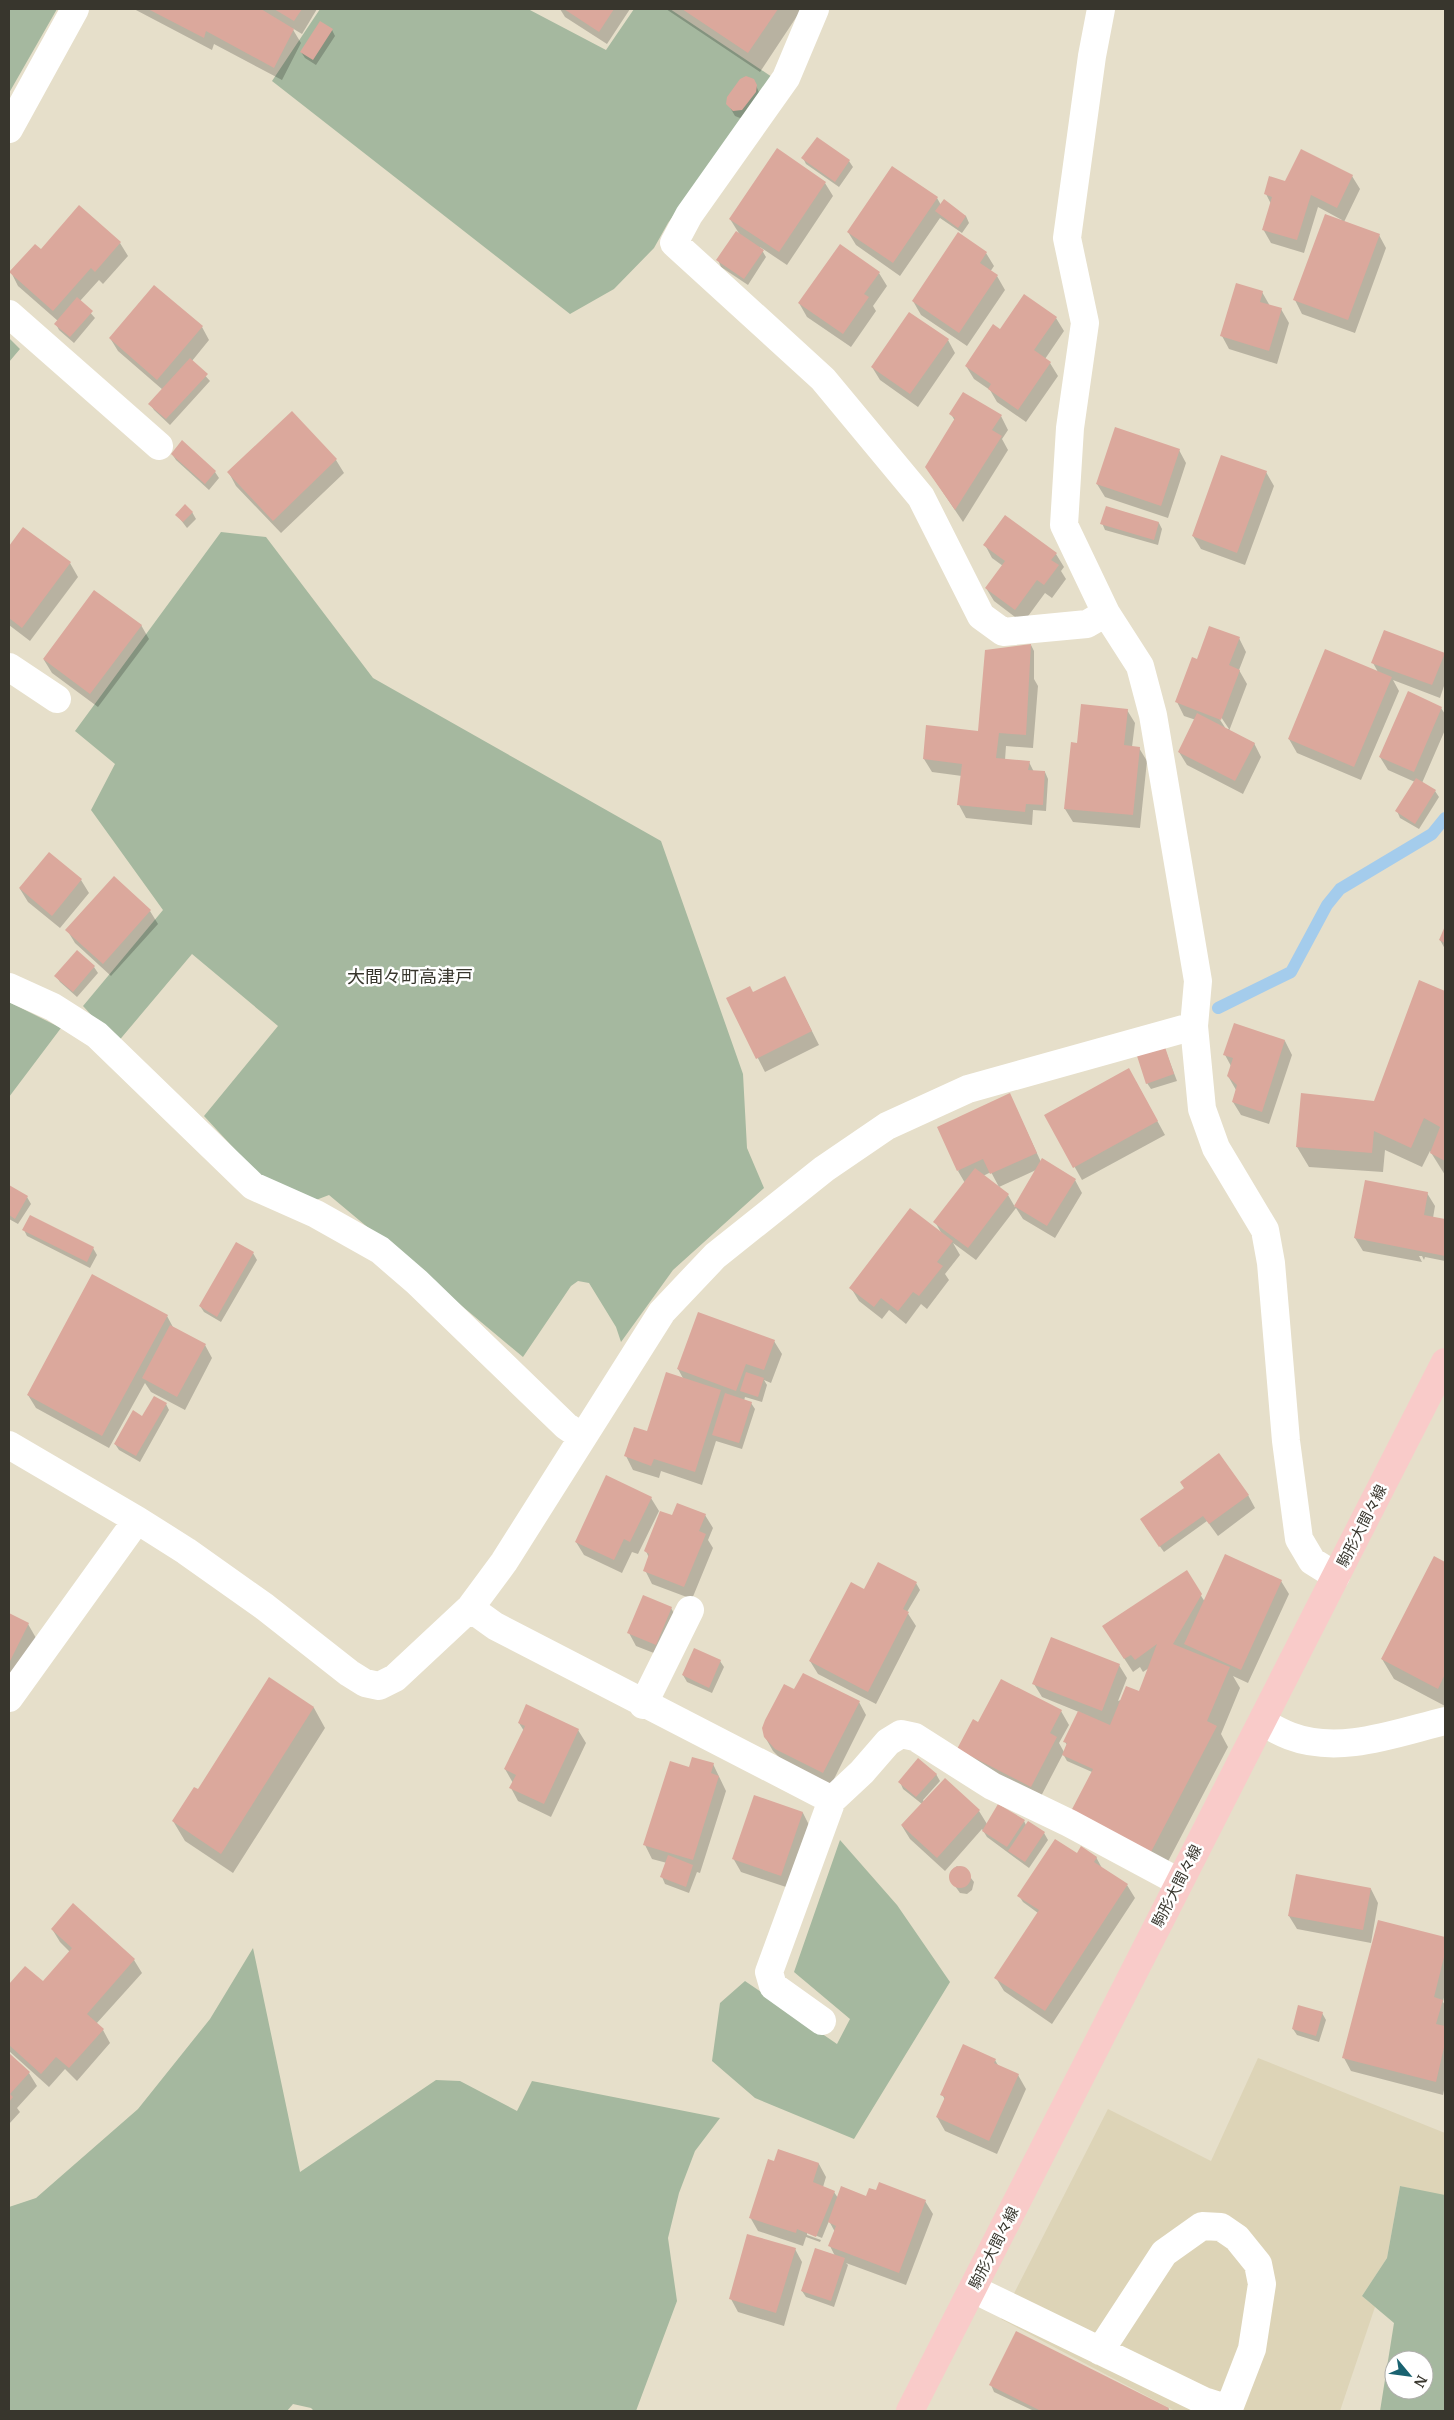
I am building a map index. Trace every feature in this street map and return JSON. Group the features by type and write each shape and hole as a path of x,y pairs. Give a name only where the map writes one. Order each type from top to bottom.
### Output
{"main road":[{"name":"駒形大間々線","path":"910,2411 1445,1362"}],"street":[{"path":"9,129 75,9"},
{"path":"814,9 786,78 689,215 674,243 823,379 921,496 981,616 1003,632 1088,624 1106,613"},
{"path":"1101,9 1092,56 1067,238 1085,323 1070,428 1064,526 1106,613 1140,666 1153,715 1198,980 1194,1026 1202,1109 1216,1148 1265,1230 1272,1263 1287,1450 1299,1539 1312,1561 1336,1576"},
{"path":"9,314 159,446"},
{"path":"9,667 57,699"},
{"path":"9,987 53,1007 97,1035 254,1186 316,1214 380,1250 417,1282 566,1426 582,1437"},
{"path":"9,1445 137,1520 265,1607 350,1673 365,1683 380,1686 395,1678 470,1608 504,1562 662,1312 715,1256 824,1169 880,1131 968,1089 1194,1026"},
{"path":"9,1698 137,1520"},
{"path":"470,1608 495,1626 643,1705 832,1800"},
{"path":"643,1705 690,1610"},
{"path":"1262,1722 1290,1736 1312,1742 1349,1744 1445,1721"},
{"path":"822,2021 773,1986 769,1972 832,1800 862,1772 888,1742 901,1734 915,1737 992,1786 1069,1823 1179,1882"},
{"path":"973,2289 1100,2351 1204,2401 1228,2410 1252,2348 1262,2284 1258,2264 1237,2238 1221,2227 1202,2226 1164,2253 1100,2351"}],"shaded area":[{"path":"1258,2058 1445,2133 1445,2196 1400,2186 1387,2258 1362,2296 1375,2307 1340,2411 1175,2411 1001,2319 1108,2109 1211,2161"}],"green space":[{"path":"9,9 57,9 9,93"},
{"path":"320,9 528,9 606,50 634,9 670,9 772,77 668,223 654,248 614,289 570,314 272,81"},
{"path":"9,338 20,349 9,362"},
{"path":"221,532 266,537 373,678 661,841 743,1074 747,1148 764,1188 673,1270 621,1342 616,1327 589,1283 578,1281 571,1286 523,1357 329,1195 316,1200 265,1182 204,1116 278,1026 192,954 117,1043 83,1006 163,910 91,810 115,764 75,731"},
{"path":"9,1002 61,1028 9,1097"},
{"path":"840,1840 897,1905 950,1982 854,2139 755,2098 712,2061 720,2003 745,1981 837,2044 850,2019 794,1972"},
{"path":"253,1948 300,2172 436,2080 460,2081 517,2111 532,2081 720,2118 695,2151 679,2193 668,2238 677,2301 636,2411 314,2411 311,2408 293,2404 287,2411 9,2411 9,2207 36,2198 138,2109 210,2019"},
{"path":"1400,2186 1445,2195 1445,2411 1380,2411 1384,2386 1384,2400 1434,2400 1434,2350 1390,2350 1394,2323 1362,2296 1387,2258"}],"building":[{"path":"148,9 261,9 294,29 274,68 206,31 204,38"},
{"path":"274,9 302,9 294,21"},
{"path":"564,9 614,9 599,32"},
{"path":"682,9 778,9 748,53"},
{"path":"320,21 333,29 313,60 300,52"},
{"path":"746,76 754,79 757,85 756,92 742,110 733,111 726,104 727,97 740,79"},
{"path":"817,137 850,160 835,182 801,158"},
{"path":"777,148 826,182 779,252 729,219"},
{"path":"1301,149 1353,175 1337,208 1311,195 1297,240 1262,230 1272,197 1264,194 1269,176 1285,181"},
{"path":"892,166 938,197 893,263 847,232"},
{"path":"944,199 966,216 958,228 935,211"},
{"path":"79,205 121,242 95,272 91,268 53,311 9,272 35,244 41,249"},
{"path":"1325,214 1380,234 1348,320 1293,300"},
{"path":"736,231 764,250 744,279 716,260"},
{"path":"958,232 987,252 980,263 998,275 959,333 912,301"},
{"path":"840,244 880,272 864,294 869,297 843,334 798,303"},
{"path":"1236,283 1263,291 1260,302 1282,308 1269,351 1220,336"},
{"path":"154,285 203,326 157,380 109,338"},
{"path":"1024,294 1057,317 1034,350 1051,362 1018,410 988,389 991,384 965,366 993,324 1000,329"},
{"path":"77,297 93,311 70,337 54,324"},
{"path":"909,312 949,339 910,394 871,367"},
{"path":"190,358 208,374 166,419 148,404"},
{"path":"963,392 1002,415 992,430 1002,436 955,510 925,467 955,418 949,414"},
{"path":"292,411 337,459 273,521 227,472"},
{"path":"1115,427 1180,449 1161,506 1096,484"},
{"path":"182,440 216,471 205,484 171,454"},
{"path":"1221,455 1267,471 1237,553 1192,536"},
{"path":"185,504 193,512 183,522 175,515"},
{"path":"1106,506 1159,522 1154,540 1100,524"},
{"path":"1005,515 1057,553 1051,560 1059,565 1044,585 1037,580 1015,610 985,588 1005,561 983,545"},
{"path":"23,527 71,562 22,628 9,618 9,546"},
{"path":"94,590 142,625 90,694 43,659"},
{"path":"1209,626 1240,637 1229,665 1240,670 1221,720 1175,702 1192,657 1197,659"},
{"path":"1384,630 1445,653 1432,685 1371,663"},
{"path":"1031,644 1026,735 999,733 996,758 1030,761 1028,770 1045,771 1043,805 1026,804 1025,812 957,805 962,764 923,759 926,725 978,731 985,650"},
{"path":"1325,649 1392,677 1354,767 1288,739"},
{"path":"1408,691 1442,707 1414,772 1379,757"},
{"path":"1081,704 1128,709 1124,745 1140,747 1133,815 1064,809 1071,742 1077,743"},
{"path":"1197,713 1255,743 1235,781 1178,752"},
{"path":"1416,778 1436,790 1415,824 1395,811"},
{"path":"49,852 82,879 52,916 19,888"},
{"path":"114,876 151,910 103,964 65,930"},
{"path":"1445,926 1445,943 1439,940"},
{"path":"77,950 95,966 73,992 54,976"},
{"path":"785,976 812,1031 756,1059 726,998 750,986 753,992"},
{"path":"1419,980 1445,991 1445,1161 1430,1153 1440,1127 1424,1118 1411,1148 1374,1131 1372,1153 1296,1147 1301,1093 1374,1101"},
{"path":"1234,1023 1285,1040 1262,1112 1232,1102 1237,1085 1227,1076 1233,1058 1223,1055"},
{"path":"1165,1047 1174,1074 1146,1084 1137,1056"},
{"path":"1129,1068 1158,1121 1073,1168 1044,1115"},
{"path":"1010,1093 1037,1153 990,1174 983,1159 957,1171 937,1127"},
{"path":"1042,1158 1076,1179 1047,1226 1014,1206"},
{"path":"975,1168 1009,1194 968,1248 933,1222"},
{"path":"1365,1180 1428,1192 1424,1215 1445,1219 1445,1256 1354,1238"},
{"path":"9,1185 28,1196 15,1219 9,1215"},
{"path":"910,1208 953,1241 937,1262 943,1266 919,1296 913,1292 898,1311 881,1298 874,1307 849,1288"},
{"path":"30,1215 94,1247 87,1262 22,1230"},
{"path":"236,1242 254,1252 217,1317 199,1306"},
{"path":"92,1274 168,1315 102,1436 27,1395"},
{"path":"698,1312 775,1340 764,1370 746,1364 736,1391 677,1369"},
{"path":"170,1325 206,1344 177,1397 142,1378"},
{"path":"666,1372 721,1390 695,1472 654,1459 651,1466 624,1456 634,1427 647,1431"},
{"path":"746,1372 764,1378 758,1397 740,1391"},
{"path":"725,1393 752,1402 739,1443 712,1435"},
{"path":"154,1396 167,1403 136,1456 114,1444 133,1410 142,1416"},
{"path":"1219,1453 1249,1495 1209,1524 1203,1516 1159,1547 1140,1519 1184,1488 1180,1482"},
{"path":"606,1475 652,1497 630,1542 624,1539 614,1560 575,1542"},
{"path":"677,1503 706,1514 699,1531 706,1534 684,1587 643,1571 649,1554 644,1551 660,1511 672,1515"},
{"path":"1225,1554 1282,1580 1241,1670 1184,1644"},
{"path":"1434,1556 1445,1562 1445,1674 1438,1689 1381,1659"},
{"path":"878,1562 917,1582 903,1609 909,1612 868,1692 809,1661 851,1582 864,1589"},
{"path":"1187,1570 1202,1594 1173,1644 1230,1667 1207,1721 1217,1726 1151,1852 1070,1813 1093,1769 1062,1755 1067,1743 1063,1742 1078,1711 1110,1725 1126,1686 1139,1691 1157,1644 1135,1660 1131,1655 1124,1659 1102,1626"},
{"path":"643,1595 672,1607 656,1645 627,1633"},
{"path":"9,1613 29,1623 9,1663"},
{"path":"1051,1637 1120,1664 1102,1711 1032,1684"},
{"path":"694,1648 721,1660 709,1688 682,1675"},
{"path":"803,1673 860,1701 823,1773 775,1749 764,1737 762,1728 784,1684 794,1689"},
{"path":"269,1677 314,1707 221,1854 172,1821 194,1787 198,1789"},
{"path":"1001,1679 1062,1710 1050,1733 1057,1737 1031,1787 957,1749 973,1719 978,1722"},
{"path":"526,1704 579,1729 544,1804 509,1788 516,1775 504,1769 525,1726 518,1723"},
{"path":"692,1757 714,1763 711,1773 719,1776 693,1860 643,1845 670,1761 689,1767"},
{"path":"918,1758 937,1774 916,1797 898,1782"},
{"path":"945,1778 980,1810 937,1858 901,1825"},
{"path":"754,1795 803,1812 781,1876 732,1859"},
{"path":"998,1804 1025,1820 1007,1847 982,1831"},
{"path":"1028,1821 1045,1832 1025,1862 1008,1851"},
{"path":"1055,1839 1077,1853 1081,1846 1097,1857 1094,1862 1128,1884 1045,2011 994,1978 1039,1910 1017,1896"},
{"path":"668,1855 693,1865 686,1887 660,1877"},
{"path":"960,1866 968,1869 971,1877 968,1885 960,1888 952,1885 949,1877 952,1869"},
{"path":"1296,1874 1371,1888 1363,1930 1288,1916"},
{"path":"73,1903 135,1959 87,2014 104,2029 69,2068 56,2057 41,2074 9,2045 9,1984 25,1966 43,1981 72,1948 51,1929"},
{"path":"1378,1920 1445,1937 1445,1953 1434,1997 1443,2000 1436,2024 1445,2026 1445,2043 1436,2082 1342,2058"},
{"path":"1298,2005 1323,2012 1316,2036 1292,2029"},
{"path":"963,2044 996,2059 994,2063 1019,2074 989,2141 936,2117 945,2097 940,2095"},
{"path":"9,2053 30,2072 10,2094 13,2097 9,2102"},
{"path":"778,2149 819,2163 813,2182 835,2191 816,2237 797,2229 796,2233 749,2218 768,2159 774,2161"},
{"path":"879,2182 926,2200 899,2273 828,2246 836,2226 828,2222 841,2186 866,2196 869,2188 876,2190"},
{"path":"747,2234 796,2248 776,2313 729,2299"},
{"path":"815,2248 845,2258 831,2301 801,2291"},
{"path":"1016,2331 1169,2408 1167,2411 1041,2411 989,2385"}],"waterway":[{"path":"1218,1008 1291,972 1327,905 1340,889 1432,834 1445,818"}],"district":[{"name":"大間々町高津戸","path":"410,977"}]}
